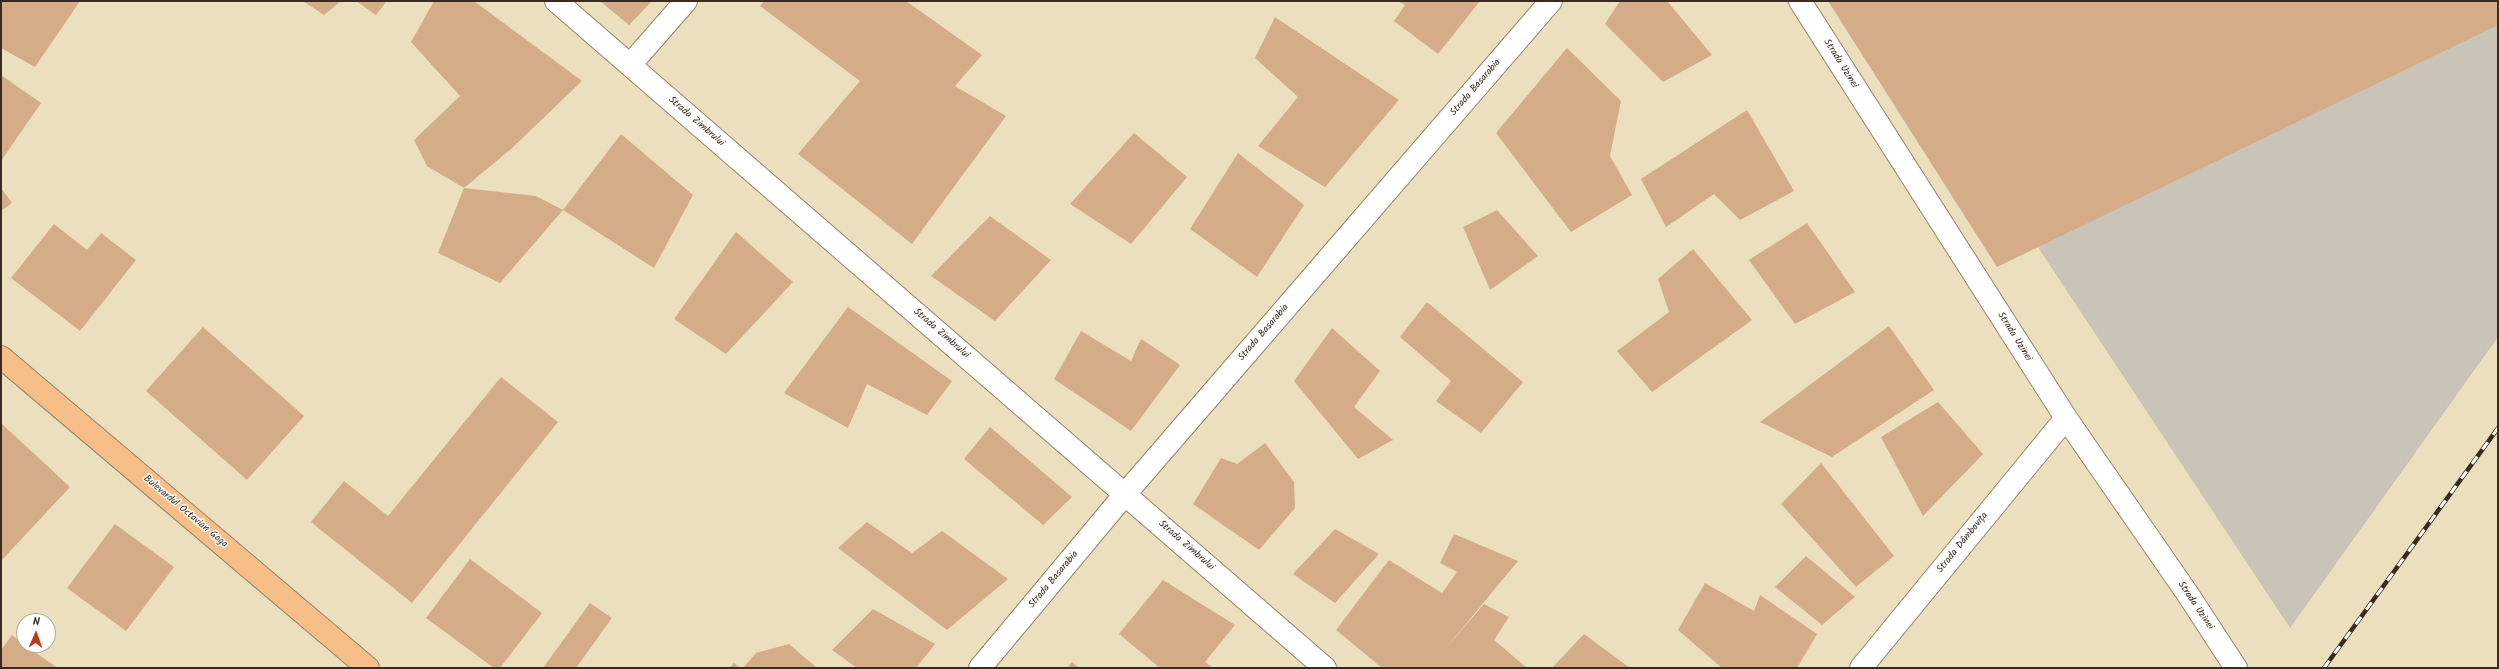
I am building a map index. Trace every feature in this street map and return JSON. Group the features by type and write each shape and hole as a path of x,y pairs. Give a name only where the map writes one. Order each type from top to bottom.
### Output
{"main road":[{"name":"Bulevardul Octavian Goga","path":"1,357 368,668"}],"street":[{"name":"Strada Zimbrului","path":"556,1 1126,493 1326,668"},
{"path":"630,64 686,1"},
{"name":"Strada Basarabia","path":"980,668 1126,493 1551,1"},
{"name":"Strada Uzinei","path":"1800,1 2066,418 2187,593 2236,668"},
{"name":"Strada Dâmbovița","path":"1861,668 2066,418"}],"shaded area":[{"path":"1875,1 2498,1 2498,337 2290,628"}],"building":[{"path":"1,1 80,1 35,67 1,48"},
{"path":"303,1 341,1 324,15"},
{"path":"356,1 387,1 376,15"},
{"path":"434,1 474,1 582,81 511,149 464,188 427,166 414,140 460,96 411,42"},
{"path":"600,1 652,1 629,25"},
{"path":"764,1 906,1 982,55 955,86 1006,116 912,244 798,154 860,81 760,6"},
{"path":"1398,1 1480,1 1438,54 1394,21 1405,5"},
{"path":"1620,1 1667,1 1712,55 1663,82 1605,24"},
{"path":"1828,1 2498,1 2498,25 1997,267"},
{"path":"1275,17 1399,100 1325,187 1258,146 1298,97 1255,58"},
{"path":"1567,48 1621,101 1610,156 1632,195 1571,232 1496,133"},
{"path":"1,75 41,103 1,161"},
{"path":"1747,110 1794,191 1740,220 1714,194 1666,227 1641,179"},
{"path":"1134,133 1187,177 1131,244 1070,204"},
{"path":"621,134 693,195 654,268 563,210"},
{"path":"1238,153 1304,205 1257,277 1190,229"},
{"path":"1,188 12,203 1,211"},
{"path":"464,188 536,196 563,210 500,283 438,253"},
{"path":"1497,210 1538,256 1490,290 1463,227"},
{"path":"990,216 1051,260 995,321 931,276"},
{"path":"1807,223 1855,292 1795,324 1749,260"},
{"path":"54,224 87,250 101,233 136,260 80,331 11,278"},
{"path":"736,232 793,282 726,354 674,319"},
{"path":"1693,249 1752,320 1652,392 1617,351 1669,312 1658,279"},
{"path":"1427,302 1523,382 1481,433 1436,401 1451,381 1400,337"},
{"path":"848,307 952,381 927,415 867,384 848,428 784,393"},
{"path":"1889,326 1934,390 1832,457 1760,422"},
{"path":"203,327 304,416 247,480 146,391"},
{"path":"1332,328 1380,371 1354,407 1393,440 1358,459 1294,381"},
{"path":"1081,331 1131,361 1141,339 1180,365 1131,431 1054,379"},
{"path":"501,377 558,422 412,603 311,522 344,481 388,516"},
{"path":"1938,402 1983,454 1923,516 1881,437"},
{"path":"1,423 70,487 1,561"},
{"path":"990,427 1072,497 1043,525 964,459"},
{"path":"1265,443 1294,482 1295,508 1259,550 1193,504 1221,458 1237,464"},
{"path":"1821,463 1894,556 1856,587 1781,504"},
{"path":"867,522 912,553 942,531 1008,579 947,630 838,548"},
{"path":"115,524 174,567 126,631 67,588"},
{"path":"1335,529 1379,554 1335,603 1293,574"},
{"path":"1454,534 1518,561 1446,648 1484,604 1509,617 1494,640 1527,668 1382,668 1336,630 1389,560 1442,593 1457,572 1440,563"},
{"path":"1806,556 1855,597 1822,625 1775,587"},
{"path":"470,559 542,613 500,668 494,668 426,618"},
{"path":"1163,580 1235,625 1205,662 1213,668 1160,668 1119,634"},
{"path":"1705,583 1754,611 1760,595 1817,634 1797,668 1722,668 1678,630"},
{"path":"590,603 612,618 576,668 543,668"},
{"path":"873,609 935,644 916,668 857,668 832,650"},
{"path":"1584,634 1630,668 1552,668"},
{"path":"12,635 16,638 16,653 36,653 58,668 1,668 1,650"},
{"path":"789,644 817,668 743,668 756,653"},
{"path":"1072,662 1079,668 1067,668"},
{"path":"734,663 740,668 729,668"}],"railway":[{"path":"2324,668 2498,428"}]}
